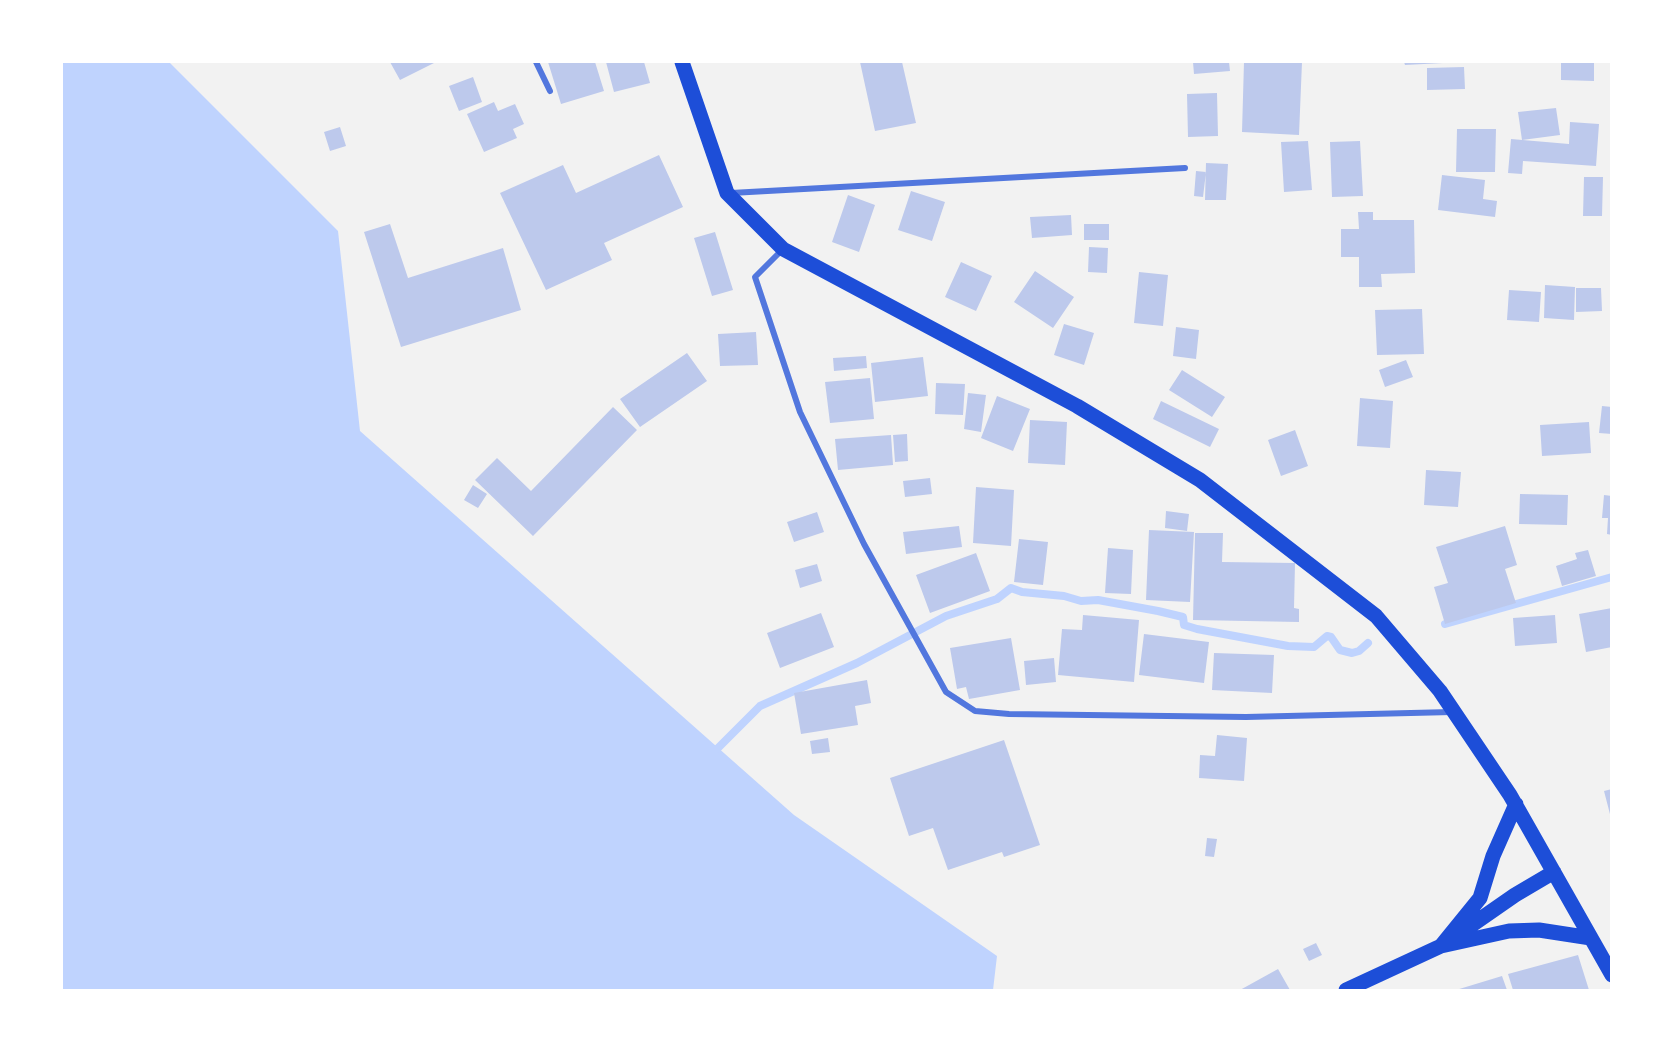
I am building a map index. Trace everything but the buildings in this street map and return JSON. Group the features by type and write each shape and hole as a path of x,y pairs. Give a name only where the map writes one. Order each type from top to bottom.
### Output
{"main road":[{"path":"682,62 727,193 783,249 1077,406 1200,480 1376,616 1440,691 1516,804 1611,975"},
{"path":"1441,946 1480,898 1493,856 1516,804"},
{"path":"1346,990 1441,946 1515,895 1554,873"},
{"path":"1441,946 1509,932 1539,930 1591,938"}],"street":[{"path":"536,62 550,91"},
{"path":"727,193 1185,168"},
{"path":"783,249 755,277 800,412 864,544 946,692 975,711 1009,714 1246,717 1453,712"}],"water":[{"path":"62,62 169,62 338,231 360,431 794,815 997,956 993,990 62,990"}],"waterway":[{"path":"1445,624 1612,577"},
{"path":"718,748 760,706 857,663 946,616 997,599 1011,588 1022,592 1064,596 1081,601 1098,600 1158,611 1183,617 1184,625 1197,629 1288,646 1314,647 1327,636 1331,637 1340,650 1352,653 1359,651 1368,643"}]}
